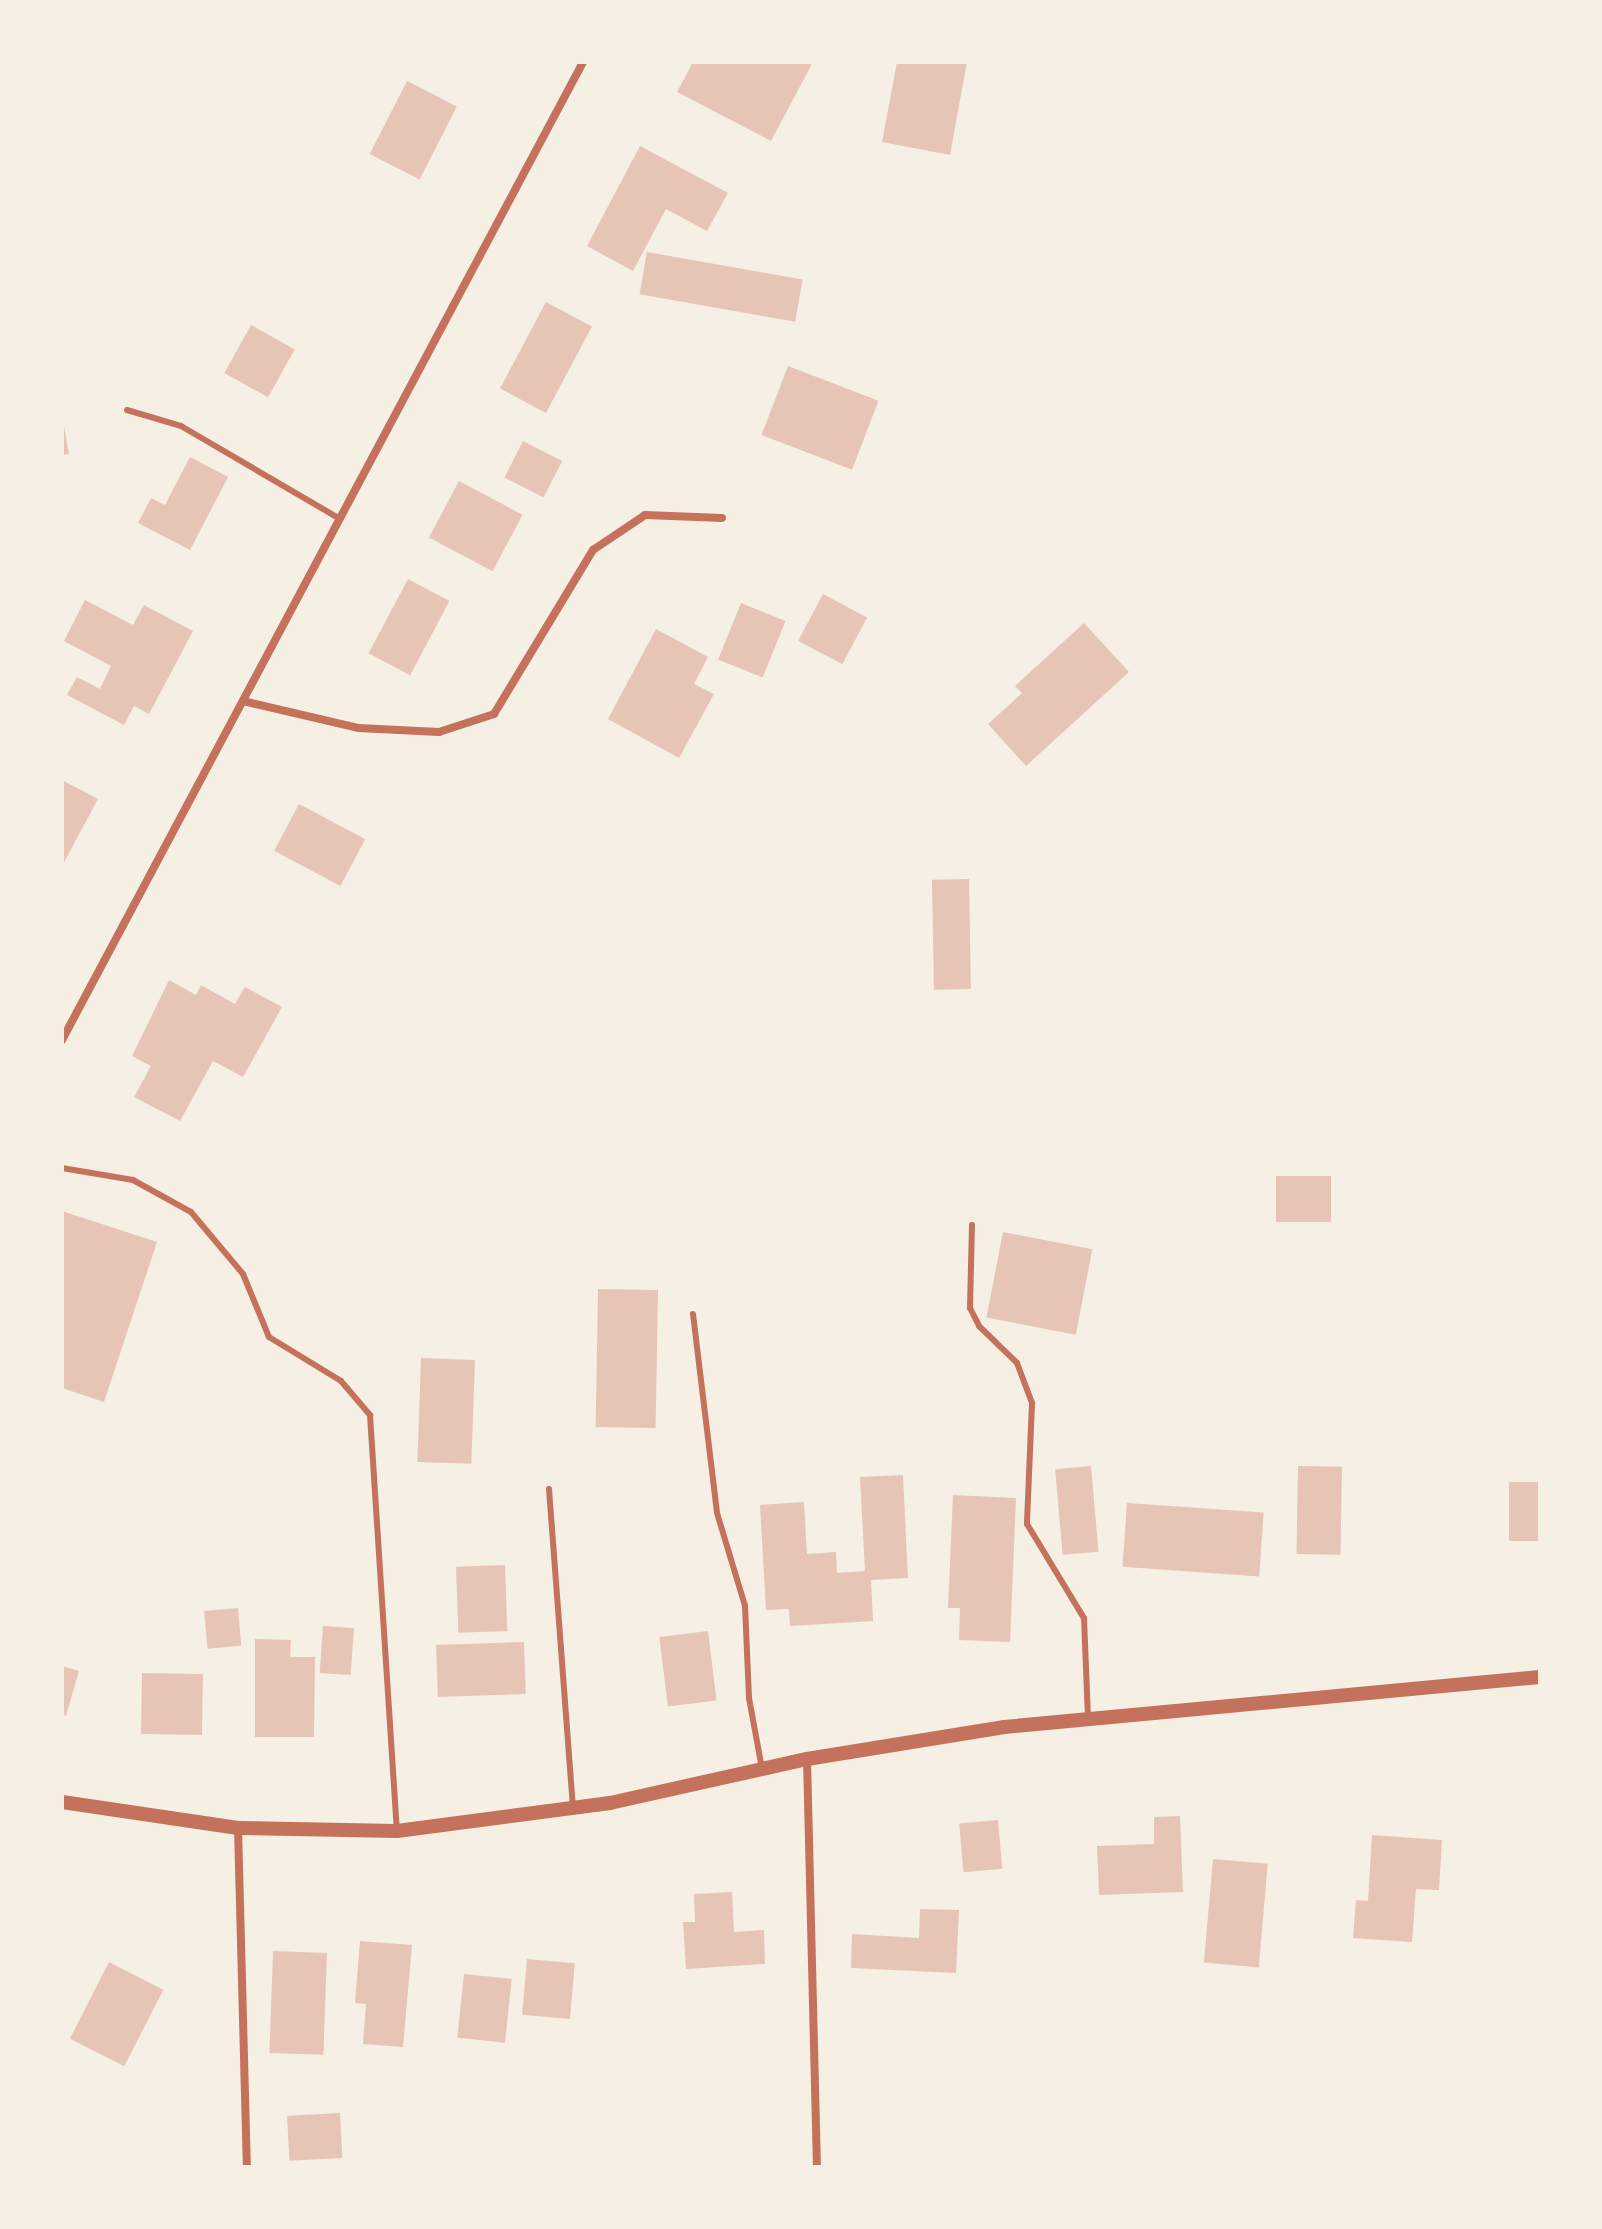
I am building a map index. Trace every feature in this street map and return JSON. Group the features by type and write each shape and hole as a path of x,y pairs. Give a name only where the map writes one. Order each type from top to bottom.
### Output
{"street":[{"path":"62,1040 583,62"},
{"path":"243,701 358,728 439,732 494,714 593,550 645,515 722,518"},
{"path":"62,1802 238,1828 397,1831 573,1808 807,1759 1088,1718 1540,1677"},
{"path":"807,1759 817,2167"},
{"path":"238,1828 247,2167"}],"lane":[{"path":"127,410 181,426 340,519"},
{"path":"62,1168 133,1180 191,1212 243,1274 269,1337 341,1381 370,1415 397,1831"},
{"path":"972,1225 970,1308 979,1326 1017,1363 1032,1403 1027,1524 1084,1618 1088,1718"},
{"path":"693,1314 717,1513 745,1606 749,1698 762,1769"},
{"path":"549,1489 573,1808"}],"building":[{"path":"693,62 813,62 771,141 677,92"},
{"path":"897,62 967,62 950,155 882,142"},
{"path":"407,81 457,106 420,179 370,154"},
{"path":"640,146 728,193 707,231 666,209 633,271 587,246"},
{"path":"647,252 803,279 795,322 640,294"},
{"path":"546,302 592,326 546,413 500,389"},
{"path":"251,325 295,349 268,397 224,373"},
{"path":"788,366 879,401 852,470 761,435"},
{"path":"62,415 69,454 62,455"},
{"path":"523,441 562,461 544,498 504,478"},
{"path":"190,457 228,477 190,550 138,523 151,498 165,505"},
{"path":"459,481 523,515 493,571 429,538"},
{"path":"408,579 449,601 410,675 369,653"},
{"path":"823,594 867,617 842,664 798,641"},
{"path":"85,600 133,625 144,605 193,631 149,714 134,706 124,725 67,695 77,677 100,689 111,666 64,641"},
{"path":"741,603 786,621 763,678 718,660"},
{"path":"1084,623 1129,672 1026,766 988,724 1022,693 1015,686"},
{"path":"656,629 708,657 694,684 714,694 679,758 608,719"},
{"path":"62,780 98,799 62,866"},
{"path":"299,804 365,839 340,886 274,851"},
{"path":"969,879 971,989 934,990 932,880"},
{"path":"169,980 196,995 201,985 235,1004 245,987 282,1007 243,1077 213,1061 180,1121 134,1097 151,1066 132,1056"},
{"path":"1276,1176 1331,1176 1331,1222 1276,1222"},
{"path":"62,1211 157,1242 104,1402 62,1388"},
{"path":"1003,1232 1092,1249 1076,1335 986,1317"},
{"path":"598,1289 658,1290 656,1428 596,1427"},
{"path":"421,1358 475,1360 471,1464 417,1462"},
{"path":"1091,1466 1098,1552 1063,1555 1055,1469"},
{"path":"1298,1466 1342,1467 1340,1555 1296,1554"},
{"path":"903,1475 908,1578 871,1580 873,1621 790,1626 789,1609 766,1610 760,1505 804,1502 807,1554 836,1552 837,1573 865,1571 860,1477"},
{"path":"1509,1482 1540,1482 1540,1541 1509,1541"},
{"path":"953,1495 1016,1498 1010,1642 959,1640 960,1608 948,1608"},
{"path":"1127,1503 1264,1513 1259,1576 1123,1567"},
{"path":"505,1565 507,1631 458,1633 456,1567"},
{"path":"238,1608 241,1646 207,1649 204,1611"},
{"path":"323,1626 354,1628 351,1675 320,1673"},
{"path":"708,1631 717,1700 668,1706 659,1637"},
{"path":"255,1639 291,1640 290,1657 315,1657 314,1737 255,1737"},
{"path":"524,1642 526,1694 438,1697 436,1645"},
{"path":"62,1666 79,1671 66,1716 62,1714"},
{"path":"142,1673 203,1674 202,1735 141,1734"},
{"path":"1180,1816 1183,1892 1099,1895 1097,1846 1154,1844 1154,1817"},
{"path":"998,1820 1002,1869 963,1872 959,1823"},
{"path":"1372,1835 1442,1840 1439,1890 1416,1889 1412,1942 1353,1938 1356,1900 1368,1901"},
{"path":"1213,1859 1268,1864 1259,1967 1204,1963"},
{"path":"732,1892 734,1932 764,1930 765,1964 686,1969 683,1922 695,1922 694,1894"},
{"path":"920,1909 959,1910 956,1973 851,1968 852,1934 919,1938"},
{"path":"360,1941 412,1945 403,2047 363,2044 366,2004 355,2003"},
{"path":"273,1951 327,1953 323,2055 269,2053"},
{"path":"527,1959 575,1963 570,2019 522,2015"},
{"path":"109,1962 163,1990 124,2066 70,2039"},
{"path":"464,1974 512,1979 505,2043 457,2038"},
{"path":"340,2113 342,2158 289,2161 287,2116"}]}
